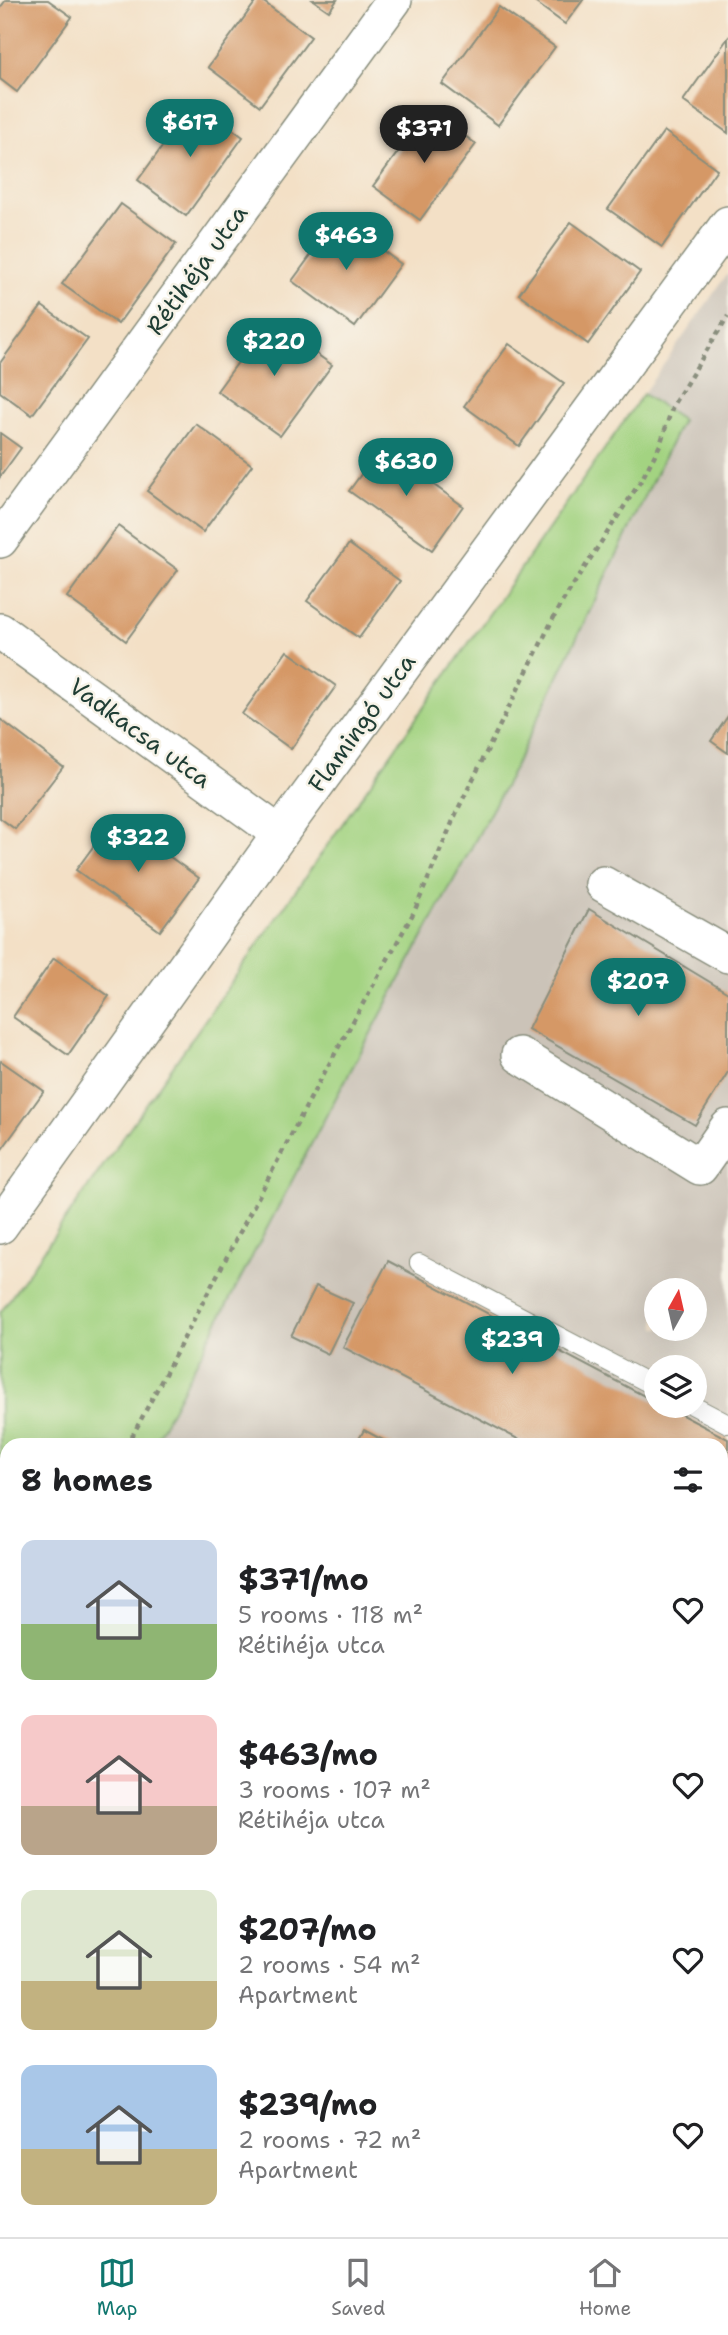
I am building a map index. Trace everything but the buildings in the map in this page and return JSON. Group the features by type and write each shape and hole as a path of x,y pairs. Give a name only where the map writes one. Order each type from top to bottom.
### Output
{"street":[{"name":"Rétihéja utca","path":"0,540 394,0"},
{"name":"Flamingó utca","path":"0,1226 280,834 728,223"},
{"name":"Vadkacsa utca","path":"0,631 280,834"},
{"path":"603,884 728,955"},
{"path":"519,1055 700,1167 728,1127"}],"lane":[{"path":"419,1263 644,1381"},
{"path":"707,1413 728,1424"}],"path":[{"path":"131,1438 317,1086 414,912 458,809 559,607 642,479 660,445 673,405 728,316"}],"shaded area":[{"path":"728,273 728,1438 157,1438 326,1116 508,780 682,421 643,394"}],"green space":[{"path":"643,394 682,420 508,780 326,1116 157,1438 0,1438 0,1313"}]}
